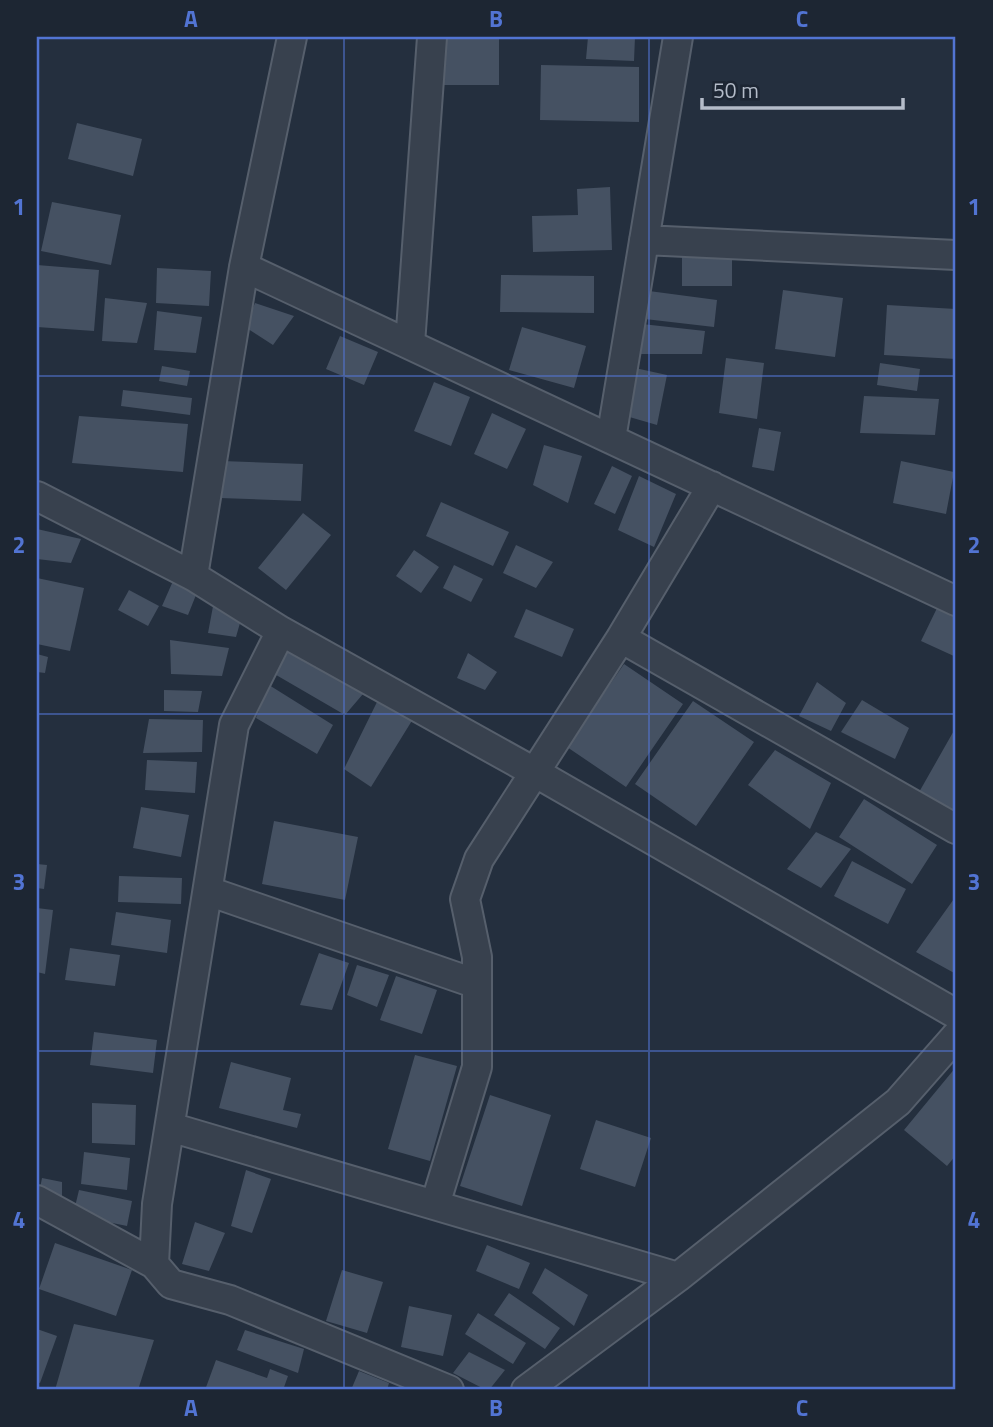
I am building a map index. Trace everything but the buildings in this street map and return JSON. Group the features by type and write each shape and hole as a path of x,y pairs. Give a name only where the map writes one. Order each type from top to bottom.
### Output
{"street":[{"path":"193,576 244,267 292,37"},
{"path":"410,344 432,37"},
{"path":"611,439 678,37"},
{"path":"644,240 956,256"},
{"path":"244,267 956,601"},
{"path":"435,1205 477,1067 477,957 465,900 479,859 621,638 712,486"},
{"path":"37,496 193,576 281,631 536,773 956,1014"},
{"path":"154,1264 157,1204 234,725 281,631"},
{"path":"621,638 956,830"},
{"path":"208,891 477,984"},
{"path":"526,1390 678,1277 898,1102 956,1036"},
{"path":"170,1127 678,1277"},
{"path":"37,1200 154,1264 172,1284 230,1300 449,1390"}]}
